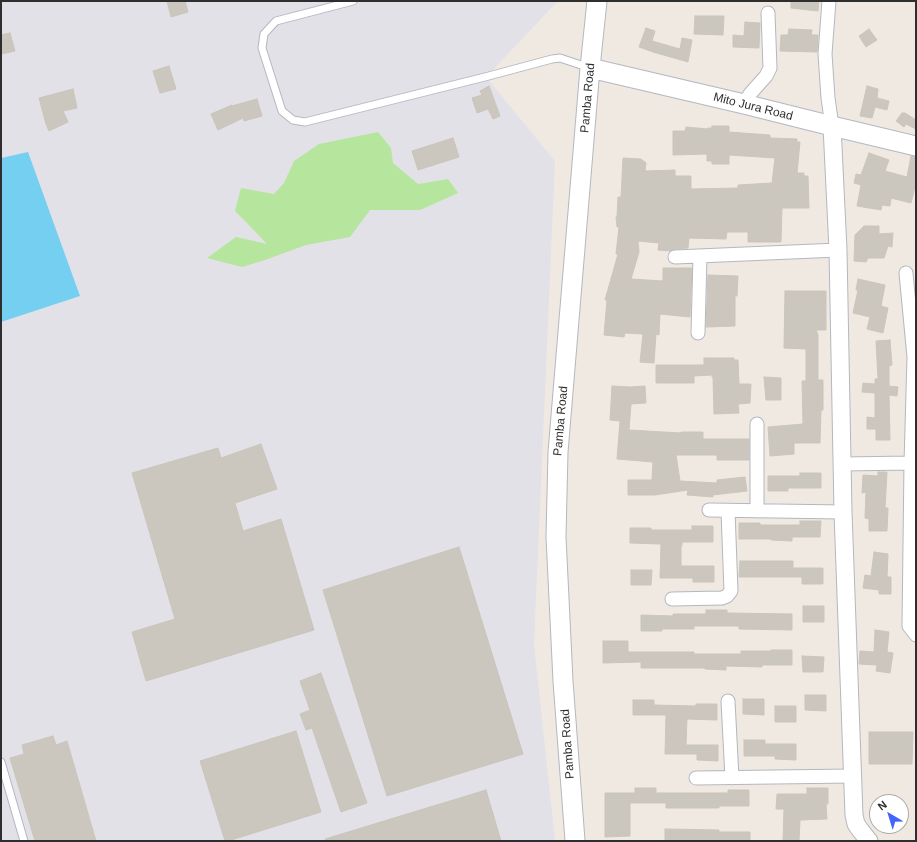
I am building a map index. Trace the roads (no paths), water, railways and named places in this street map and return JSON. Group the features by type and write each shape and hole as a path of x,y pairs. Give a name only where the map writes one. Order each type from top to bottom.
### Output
{"main road":[{"name":"Pamba Road","path":"575,841 563,682 556,537 558,452 590,68 597,1"},
{"name":"Mito Jura Road","path":"590,68 916,146"}],"street":[{"path":"829,1 826,54 828,98 832,126 838,250 843,512 854,815 856,824 860,831 869,841"},
{"path":"744,104 750,94 766,76 770,68 768,14"},
{"path":"675,257 838,250"},
{"path":"698,333 700,256"},
{"path":"906,273 915,358 911,463 909,626 916,635"},
{"path":"757,424 757,511"},
{"path":"842,464 911,463"},
{"path":"709,510 843,512"},
{"path":"672,599 722,598 728,596 731,591 728,511"},
{"path":"728,701 732,778"},
{"path":"696,778 853,776"}],"lane":[{"path":"352,1 276,21 264,34 262,48 282,111 293,120 305,122 552,59 560,58 590,68"},
{"path":"1,762 24,841"}],"water":[{"path":"28,152 80,296 1,322 1,158"}]}
